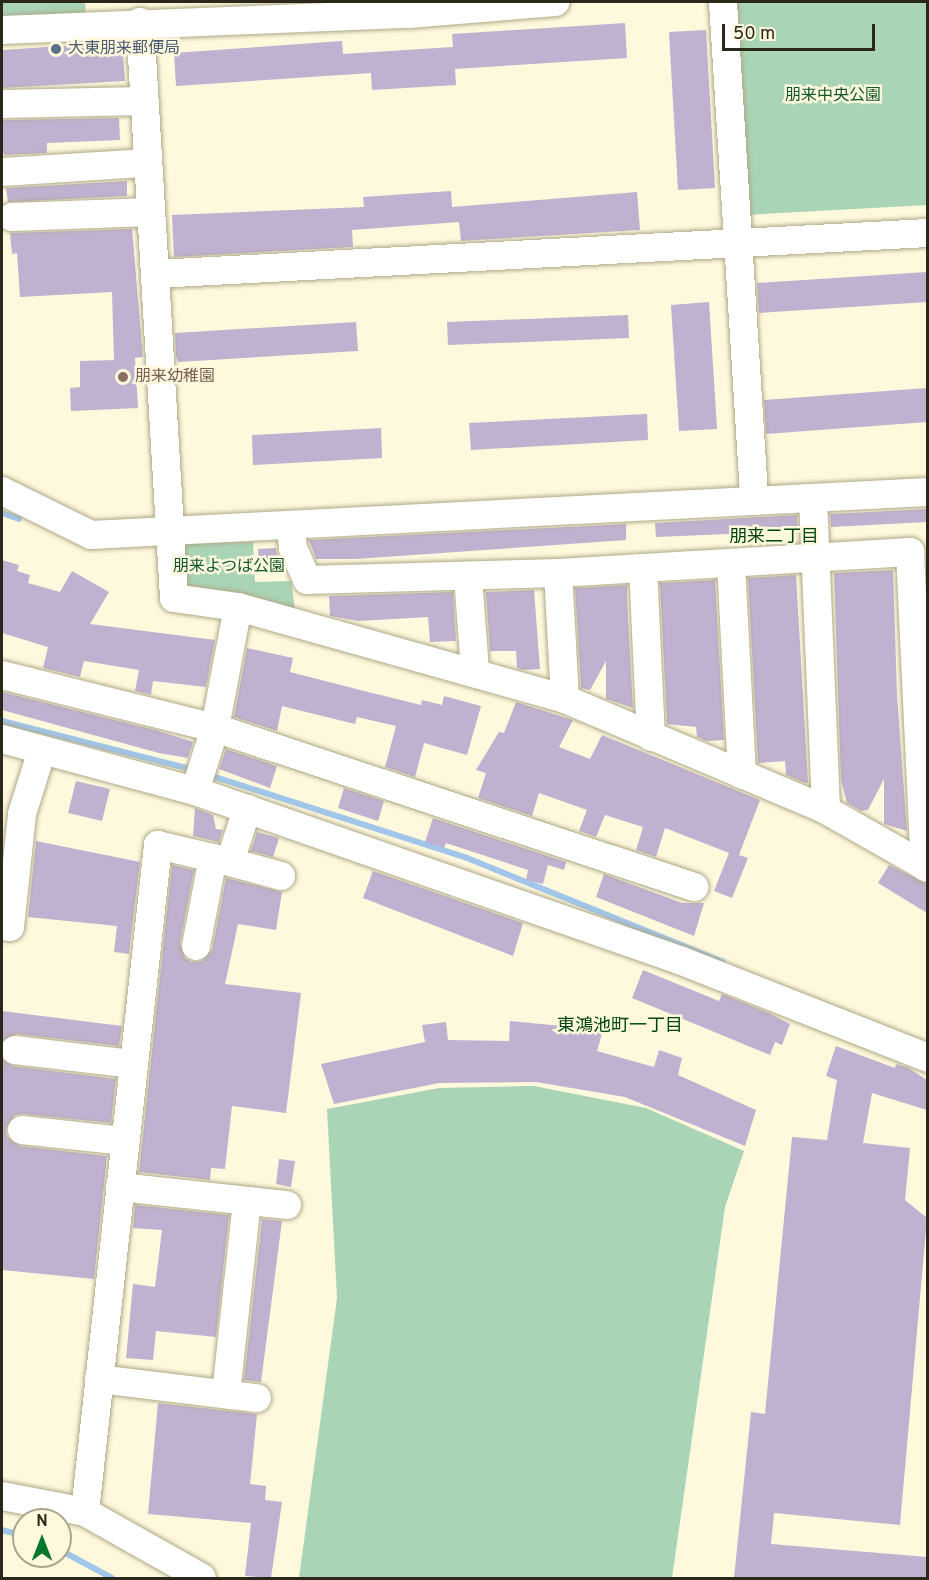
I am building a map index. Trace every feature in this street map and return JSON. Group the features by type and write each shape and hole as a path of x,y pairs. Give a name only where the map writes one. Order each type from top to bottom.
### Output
{"street":[{"path":"2,30 555,2"},
{"path":"723,2 754,501"},
{"path":"140,22 142,101 156,273 174,598 238,607 475,670 565,699 826,810 926,867"},
{"path":"2,104 142,101"},
{"path":"2,172 147,163"},
{"path":"12,217 151,212"},
{"path":"156,273 927,233"},
{"path":"2,491 91,534 172,533 927,492"},
{"path":"813,498 818,558 826,810"},
{"path":"291,526 293,548 307,580 558,573 910,552 926,867"},
{"path":"731,564 742,775"},
{"path":"643,568 651,737"},
{"path":"558,573 565,699"},
{"path":"468,577 475,670"},
{"path":"199,779 215,728 238,607"},
{"path":"2,675 215,728 694,887"},
{"path":"2,739 42,750 199,779 246,809 682,960 927,1058"},
{"path":"2,926 10,927 22,814 42,750"},
{"path":"196,946 221,860 246,809"},
{"path":"85,1512 158,845 281,876"},
{"path":"15,1050 133,1064"},
{"path":"22,1130 125,1141"},
{"path":"120,1187 287,1205"},
{"path":"226,1394 247,1201"},
{"path":"99,1379 257,1398"},
{"path":"2,1496 85,1512 202,1578"}],"green space":[{"path":"2,2 85,2 86,16 2,20"},
{"name":"朋来中央公園","path":"733,2 927,2 927,205 745,215"},
{"name":"朋来よつば公園","path":"253,542 255,582 291,581 295,609 184,587 179,544"},
{"path":"534,1086 646,1108 744,1151 725,1207 672,1578 299,1578 337,1298 327,1109 439,1088"}],"building":[{"path":"625,23 627,58 455,69 456,85 372,90 371,73 176,86 174,53 342,41 343,54 453,47 452,34"},
{"path":"706,30 715,188 678,190 669,32"},
{"path":"122,42 125,81 2,88 2,50"},
{"path":"119,118 120,140 47,143 47,153 4,155 2,149 2,120"},
{"path":"127,181 127,196 8,202 6,188"},
{"path":"451,191 452,207 637,192 640,230 461,241 459,222 352,230 353,247 174,257 172,215 364,207 363,197"},
{"path":"132,229 143,357 135,358 138,408 71,411 70,388 80,387 80,361 114,360 112,292 20,297 17,253 12,254 10,233"},
{"path":"927,272 927,302 759,313 757,283"},
{"path":"709,302 717,429 679,431 671,305"},
{"path":"628,315 629,338 448,345 447,322"},
{"path":"356,322 358,351 178,362 176,356 175,333"},
{"path":"927,388 927,422 766,434 764,400"},
{"path":"647,414 648,440 471,450 469,423"},
{"path":"381,428 382,458 253,465 252,435"},
{"path":"927,509 927,522 831,527 830,514"},
{"path":"797,515 798,531 656,537 655,523"},
{"path":"626,524 626,540 355,559 316,559 309,540"},
{"path":"276,548 281,572 259,572 258,549"},
{"path":"2,560 19,565 17,571 30,575 28,583 60,592 72,571 109,592 90,624 215,640 206,687 153,681 151,695 135,691 139,670 84,661 80,677 43,668 48,647 2,633"},
{"path":"893,570 897,695 907,831 884,824 884,779 868,810 861,811 847,803 841,780 834,573"},
{"path":"796,575 808,783 786,775 785,761 758,763 748,578"},
{"path":"715,580 724,740 706,741 697,737 696,727 667,724 660,583"},
{"path":"627,585 633,708 606,699 606,661 590,690 581,688 575,588"},
{"path":"534,590 540,669 523,670 517,668 516,651 490,651 486,592"},
{"path":"453,592 456,641 430,642 428,617 358,621 330,616 329,596"},
{"path":"247,648 293,658 290,672 364,691 421,705 422,700 442,705 444,696 481,706 467,755 424,743 415,777 385,767 396,726 357,717 355,724 282,706 277,731 234,717"},
{"path":"2,692 159,731 193,742 188,758 159,753 2,710"},
{"path":"516,702 573,720 559,747 590,759 602,735 760,800 739,855 748,858 732,898 714,891 729,853 665,828 656,857 636,850 643,827 605,815 596,837 579,831 587,810 539,793 532,816 478,798 486,773 476,770 499,732 504,733"},
{"path":"226,749 277,766 270,788 219,769"},
{"path":"76,781 110,789 102,821 68,813"},
{"path":"344,788 384,801 378,821 338,808"},
{"path":"195,808 213,815 216,829 223,830 219,842 193,836"},
{"path":"433,818 566,862 564,870 548,865 543,884 526,880 528,870 446,843 444,848 425,842"},
{"path":"257,832 279,838 273,857 251,851"},
{"path":"36,841 140,862 129,954 114,952 117,926 28,917"},
{"path":"172,865 194,870 180,943 185,958 192,962 202,961 212,950 226,878 282,892 276,930 238,924 225,984 301,993 286,1113 232,1106 225,1169 211,1168 210,1180 139,1172"},
{"path":"889,865 927,884 927,913 878,883"},
{"path":"373,871 523,923 513,956 363,898"},
{"path":"604,874 682,903 704,903 694,936 596,897"},
{"path":"643,970 719,1001 722,994 790,1024 782,1045 775,1042 770,1055 632,998"},
{"path":"2,1011 122,1026 119,1046 17,1034 2,1041"},
{"path":"510,1021 603,1030 597,1051 654,1067 659,1050 682,1058 678,1075 756,1110 745,1146 625,1097 536,1082 439,1083 334,1104 321,1064 425,1042 422,1025 446,1022 448,1040 509,1041"},
{"path":"836,1046 895,1068 896,1064 907,1067 927,1080 927,1110 872,1093 863,1143 910,1148 905,1200 927,1218 900,1525 774,1513 771,1544 927,1557 927,1578 734,1578 751,1412 765,1414 792,1137 827,1140 837,1080 826,1076"},
{"path":"2,1059 13,1066 116,1079 111,1123 23,1114 15,1115 6,1128 7,1137 20,1146 107,1156 94,1279 2,1270"},
{"path":"279,1159 295,1161 291,1187 276,1184"},
{"path":"135,1205 229,1215 216,1337 156,1331 153,1360 126,1358 133,1284 155,1287 162,1230 133,1228"},
{"path":"262,1219 282,1221 261,1382 244,1380"},
{"path":"158,1403 257,1414 250,1484 266,1486 265,1500 282,1502 271,1578 245,1576 251,1523 148,1514"}],"waterway":[{"path":"2,513 19,519"},
{"path":"2,721 194,770"},
{"path":"209,775 467,858 723,962"},
{"path":"2,1530 12,1533"},
{"path":"72,1556 112,1578"}],"place":[{"name":"大東朋来郵便局","path":"56,49"},
{"name":"朋来幼稚園","path":"123,377"}],"district":[{"name":"朋来二丁目","path":"774,538"},
{"name":"東鴻池町一丁目","path":"620,1027"}]}
